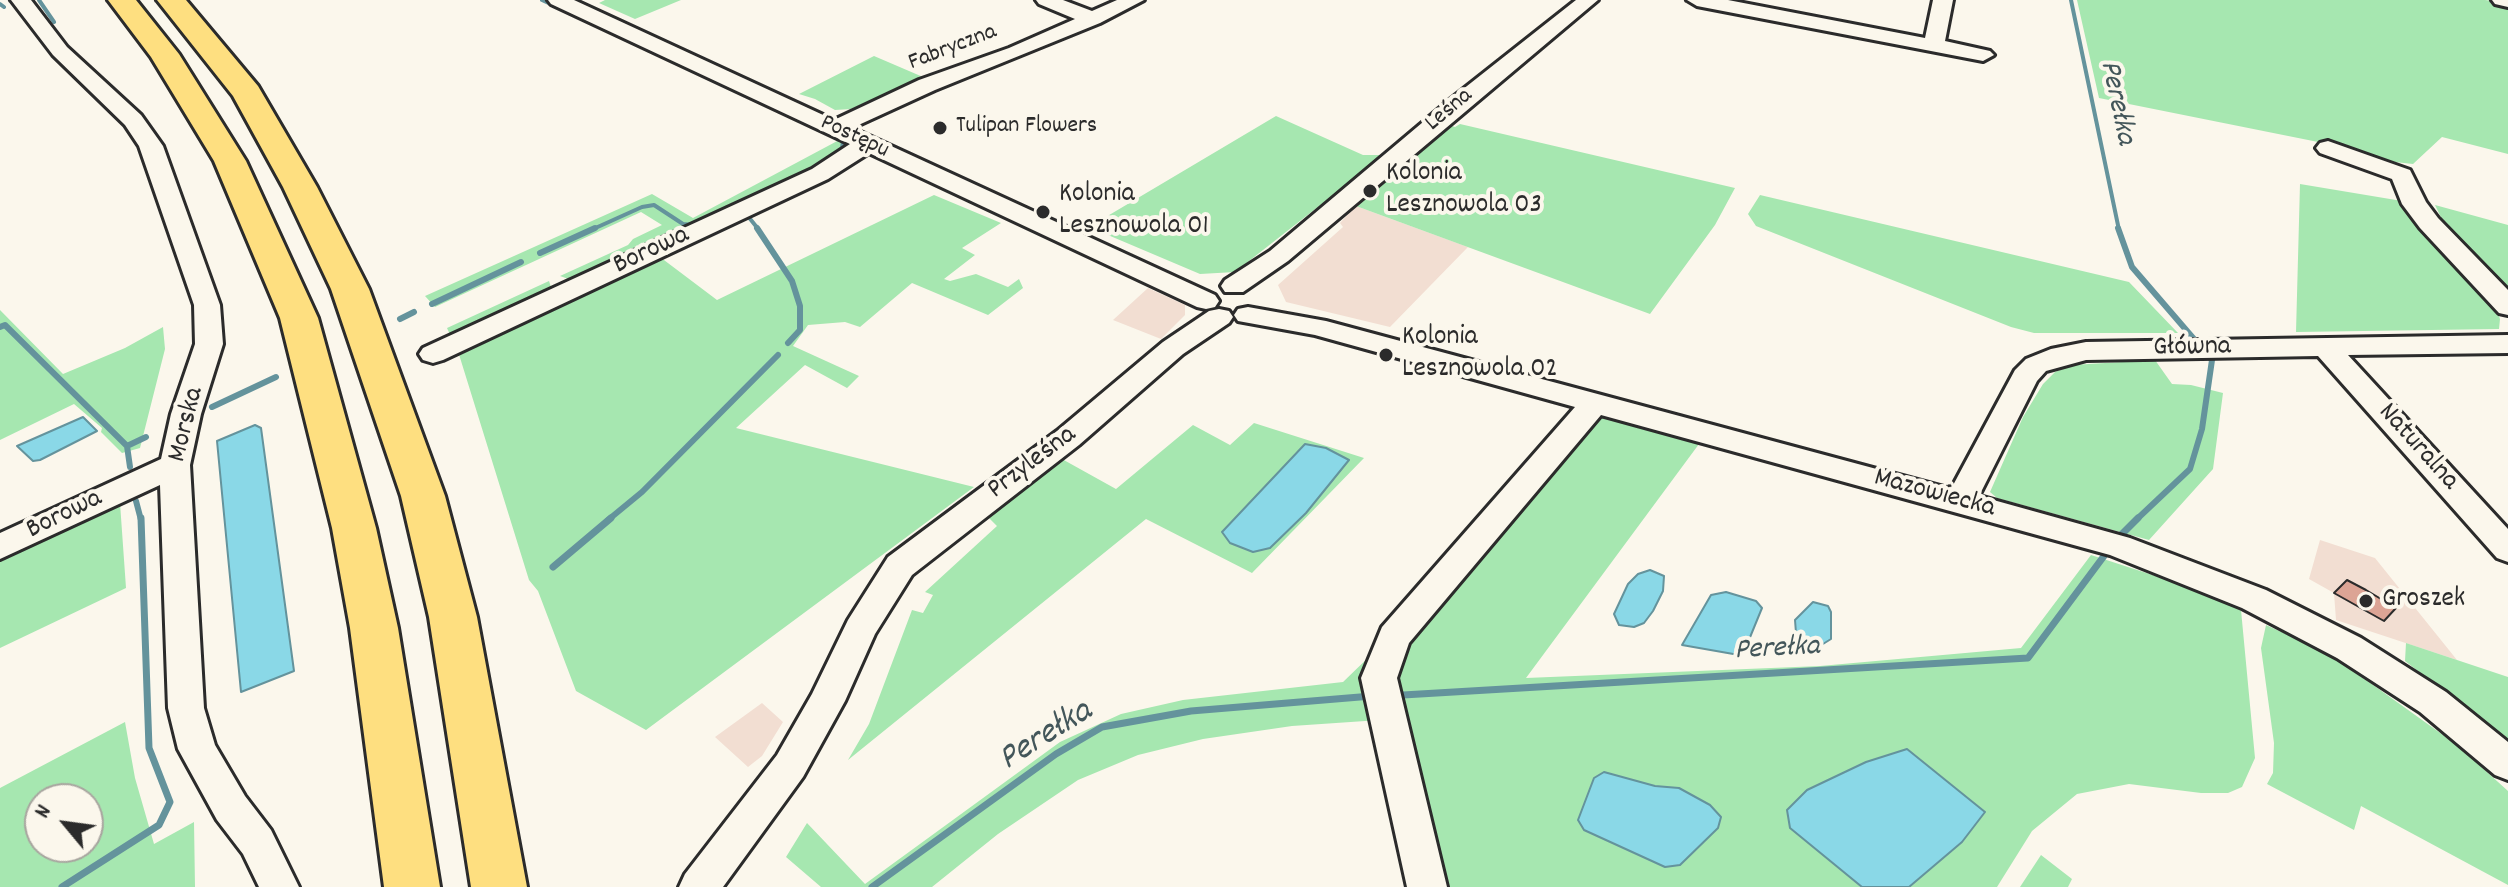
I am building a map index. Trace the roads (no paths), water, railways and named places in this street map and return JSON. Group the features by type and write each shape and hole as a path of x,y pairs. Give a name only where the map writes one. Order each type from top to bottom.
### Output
{"highway":[{"path":"122,0 164,54 230,161 299,318 354,528 376,644 412,887"},
{"path":"171,0 247,93 300,187 350,289 423,496 435,542 453,617 499,887"}],"street":[{"name":"Morska","path":"21,0 60,51 120,106 151,146 207,305 209,344 186,414 175,465 186,708 190,732 210,775 257,842 279,887"},
{"name":"Postępu","path":"558,0 1152,275 1230,302"},
{"path":"1046,0 1093,19"},
{"name":"Fabryczna","path":"834,128 927,85 1134,0"},
{"name":"Leśna","path":"1230,302 1275,267 1279,256 1478,87 1588,0"},
{"path":"1697,0 1736,3 1983,55"},
{"path":"1934,44 1943,0"},
{"path":"2502,0 2508,1"},
{"name":"Borowa","path":"433,354 820,174 867,144"},
{"path":"2328,148 2402,175 2409,195 2429,223 2508,307"},
{"name":"Mazowiecka","path":"1230,302 2119,546 2254,599 2349,648 2463,725 2508,764"},
{"name":"Przyleśna","path":"699,887 790,766 827,701 860,629 891,577 914,553 1068,438 1230,302"},
{"name":"Główna","path":"1960,502 2025,377 2036,365 2074,353 2508,344"},
{"name":"Naturalna","path":"2325,347 2508,550"},
{"path":"1427,887 1379,678 1394,637 1595,403"},
{"name":"Borowa","path":"0,547 175,465"}],"water":[{"path":"83,417 97,431 40,460 33,461 17,446"},
{"path":"255,425 261,428 294,671 241,692 217,441"},
{"path":"1305,444 1326,448 1349,460 1306,513 1270,548 1253,552 1230,543 1222,532"},
{"path":"1650,570 1664,576 1663,591 1653,611 1644,623 1634,627 1619,625 1614,614 1628,584 1638,574"},
{"path":"1726,592 1756,601 1762,608 1746,647 1739,655 1682,645 1711,595"},
{"path":"1813,602 1828,606 1831,612 1831,639 1823,644 1801,640 1796,633 1795,620"},
{"path":"1907,749 1985,812 1962,842 1909,887 1862,887 1790,828 1787,810 1807,790 1866,762"},
{"path":"1604,772 1655,786 1679,788 1710,805 1721,817 1718,828 1680,865 1665,867 1584,830 1578,820 1594,778"}],"waterway":[{"path":"39,0 54,22"},
{"path":"542,0 568,12"},
{"name":"Perełka","path":"2071,0 2119,230"},
{"path":"0,4 4,7"},
{"path":"680,64 843,141 842,148 835,155"},
{"path":"591,230 642,207 654,205 683,224 694,225"},
{"path":"747,215 759,230"},
{"path":"540,253 595,228"},
{"path":"757,228 792,281 800,306 800,330 788,343"},
{"name":"Perełka","path":"2118,228 2132,267 2212,360 2202,429 2190,469 2136,520"},
{"path":"432,304 521,262"},
{"path":"400,319 414,312"},
{"path":"0,327 5,325 127,446"},
{"path":"608,520 642,492 778,355"},
{"path":"212,407 276,377"},
{"path":"127,446 146,437"},
{"path":"127,446 130,467"},
{"path":"136,501 141,520"},
{"path":"62,887 159,825 170,802 149,748 141,518"},
{"path":"553,567 611,518"},
{"name":"Perełka","path":"2121,535 2136,520"},
{"name":"Perełka","path":"1403,695 2028,658 2104,556"},
{"name":"Perełka","path":"872,887 1056,754 1102,727 1191,711 1372,696"}],"place":[{"name":"Tulipan Flowers","path":"940,128"},
{"name":"Kolonia Lesznowola 03","path":"1370,191"},
{"name":"Kolonia Lesznowola 01","path":"1043,212"},
{"name":"Kolonia Lesznowola 02","path":"1386,355"},
{"name":"Groszek","path":"2366,601"}]}
